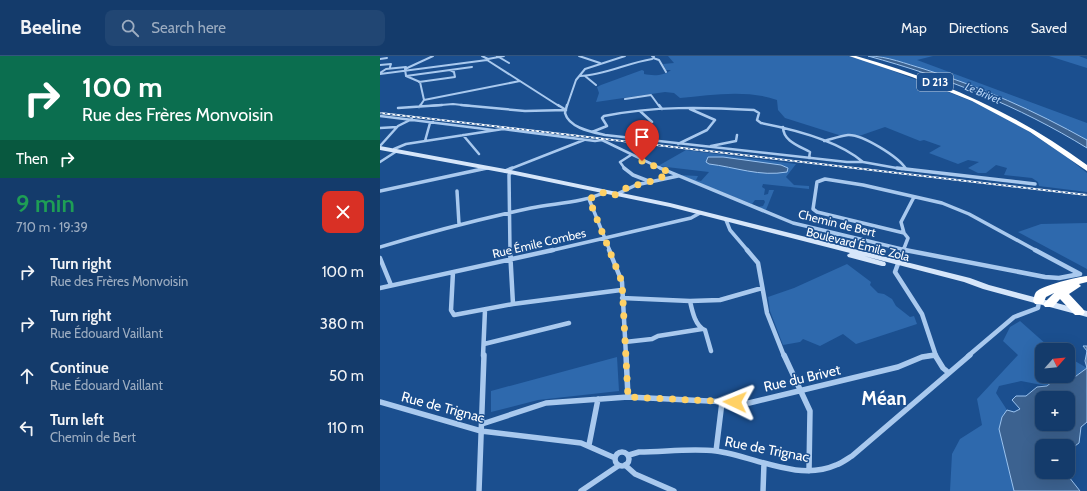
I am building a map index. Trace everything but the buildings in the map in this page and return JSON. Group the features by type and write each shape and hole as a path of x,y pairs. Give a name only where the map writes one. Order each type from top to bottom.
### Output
{"highway":[{"name":"D 213","path":"851,56 918,76 977,101 1036,132 1087,169"},
{"name":"D 213","path":"857,56 919,75 981,100 1040,131 1087,163"},
{"path":"1044,303 1060,290 1073,287 1085,279"},
{"path":"1060,290 1083,313"}],"main road":[{"name":"Boulevard Émile Zola","path":"380,147 512,172 615,195 670,205 827,244 973,287 986,287 1083,313"},
{"name":"Boulevard Émile Zola","path":"726,220 751,229 898,265"}],"street":[{"path":"380,74 386,69 406,67 433,56"},
{"path":"482,56 566,110"},
{"path":"380,74 405,72 487,60 498,56 504,56"},
{"path":"498,56 509,63"},
{"path":"579,56 601,64"},
{"path":"623,56 586,68 580,76 576,78 565,116 571,122 598,134 809,158 863,162 906,169 1035,184"},
{"path":"580,76 598,75 653,57 659,60 664,71 666,72"},
{"path":"380,59 387,58"},
{"path":"380,65 391,64 390,67"},
{"path":"406,67 406,76"},
{"path":"406,76 472,67"},
{"path":"406,76 419,82 455,76 454,72 450,70"},
{"path":"585,76 596,85"},
{"path":"419,107 424,100 520,81"},
{"path":"419,82 424,100"},
{"path":"625,99 651,95 662,109"},
{"path":"398,108 453,104 552,112 566,110"},
{"path":"592,132 607,126 602,118 604,116 640,111 688,108 757,111 759,113 757,120 758,122 802,132 855,155 863,162"},
{"path":"678,143 710,128 714,119 688,108"},
{"path":"640,111 652,122"},
{"path":"380,116 584,140 602,140"},
{"path":"380,147 397,127 412,119"},
{"path":"426,141 430,123 433,122"},
{"path":"380,128 397,127"},
{"path":"783,127 783,132 789,141 810,152 809,158"},
{"path":"380,162 396,150 412,144 493,130"},
{"path":"598,134 602,140"},
{"path":"464,135 479,154"},
{"path":"709,147 736,141 737,135"},
{"path":"823,141 854,136 896,158 904,164 906,169"},
{"path":"504,171 584,140"},
{"name":"Chemin de Bert","path":"602,140 669,172 793,223 905,250 1045,277 1085,279"},
{"path":"631,155 620,162 622,167 635,176 651,182"},
{"path":"380,191 489,168"},
{"path":"512,172 509,175 509,212 513,304"},
{"path":"661,179 669,172"},
{"path":"615,195 621,190 661,179 679,176"},
{"path":"904,233 817,212 813,209 817,182 825,179 942,203 969,214 1085,279"},
{"path":"457,191 459,224"},
{"path":"380,247 459,224 509,212 589,199 605,192"},
{"path":"914,197 901,222 904,233 908,238 905,250 895,272 922,315 936,354 944,370 949,373"},
{"path":"589,199 622,282 628,397"},
{"name":"Rue Émile Combes","path":"380,288 510,260 691,218 700,213"},
{"path":"726,220 730,230 758,264 767,313 776,341 810,411 809,471"},
{"path":"827,244 835,233"},
{"path":"380,258 391,285"},
{"path":"453,272 451,310 454,315 459,316 513,304 622,290"},
{"path":"622,298 690,301 710,298 720,300 762,288"},
{"path":"690,301 693,315 702,329 705,330 711,351"},
{"name":"Rue de Trignac","path":"629,455 639,452 716,451 764,463 809,471 827,469 842,464 1014,317 1038,308 1044,303"},
{"path":"479,491 485,310"},
{"path":"484,344 570,323"},
{"path":"624,342 652,339 658,336 702,329"},
{"name":"Rue du Brivet","path":"482,424 546,403 628,397 749,403 898,367 922,357 936,354"},
{"path":"589,445 598,399"},
{"name":"Rue de Trignac","path":"380,402 481,431 581,443 589,445 615,458"},
{"path":"716,451 722,402"},
{"path":"581,491 610,474 618,466 625,465 630,460 629,455 624,452 615,458 615,462 618,466"},
{"path":"763,491 764,463"},
{"path":"625,465 635,474 674,491"}],"shaded area":[{"path":"668,56 848,56 867,61 982,105 1025,129 1067,157 1087,173 1087,192 1039,186 1038,182 1032,178 1004,175 1007,168 996,165 986,173 978,173 968,168 979,162 968,160 958,164 929,153 941,146 924,140 920,141 885,127 859,136 842,136 785,118 778,110 777,100 765,97 741,94 716,94 680,98 674,93 665,92 596,102 599,93 597,87 601,85 642,70 644,71 644,74 651,75 658,75 668,72 671,70 666,70 663,64 674,63"},
{"path":"879,56 933,56 917,60 1087,123 1087,140 1037,114 986,92"},
{"path":"1049,56 1079,56 1087,59 1087,68"},
{"path":"686,150 796,164 786,177 794,185 809,186 809,189 763,184 762,187 765,189 764,195 768,194 769,190 774,190 766,210 758,207 763,206 765,202 764,200 755,200 752,204 679,175 698,176 696,180 701,181 709,172 658,166"},
{"path":"1087,223 1087,269 1018,232 1041,224"},
{"path":"847,264 871,282 870,285 878,293 884,294 892,299 896,306 910,317 914,316 917,324 856,344 843,334 820,346 803,339 800,342 783,345 770,311 768,297 794,288"},
{"path":"1020,321 1045,343 1035,343 1035,383 1051,383 1047,386 1021,381 999,386 996,393 1007,410 999,429 1014,491 950,491 952,454 960,439 982,425 977,399 1018,355 1003,341 1010,327"},
{"path":"617,357 619,391 538,400 491,412 491,391"},
{"path":"1075,361 1087,368 1075,377"}],"water":[{"name":"Le Brivet","path":"868,56 882,57 903,63 945,76 987,92 1048,119 1087,140 1087,148 1035,119 981,94 925,73"},
{"path":"708,157 723,157 781,165 788,168 787,172 757,172 709,164 706,162"},
{"path":"1087,351 1087,368 1085,361"},
{"path":"1087,368 1087,422 1081,427 1079,443 1075,446 1075,439 1035,439 1035,479 1071,479 1080,491 1014,491 999,429 1002,417 1007,410 1014,412 1020,409 1012,400 1016,396 1026,396 1037,387 1047,386 1051,383 1075,383 1075,377"}],"railway":[{"path":"380,113 1087,195"}],"district":[{"name":"Méan","path":"884,398"}],"route":[{"path":"642,161 669,172 661,179 621,190 615,195 605,192 589,199 605,243 622,282 628,397 735,402"}]}
